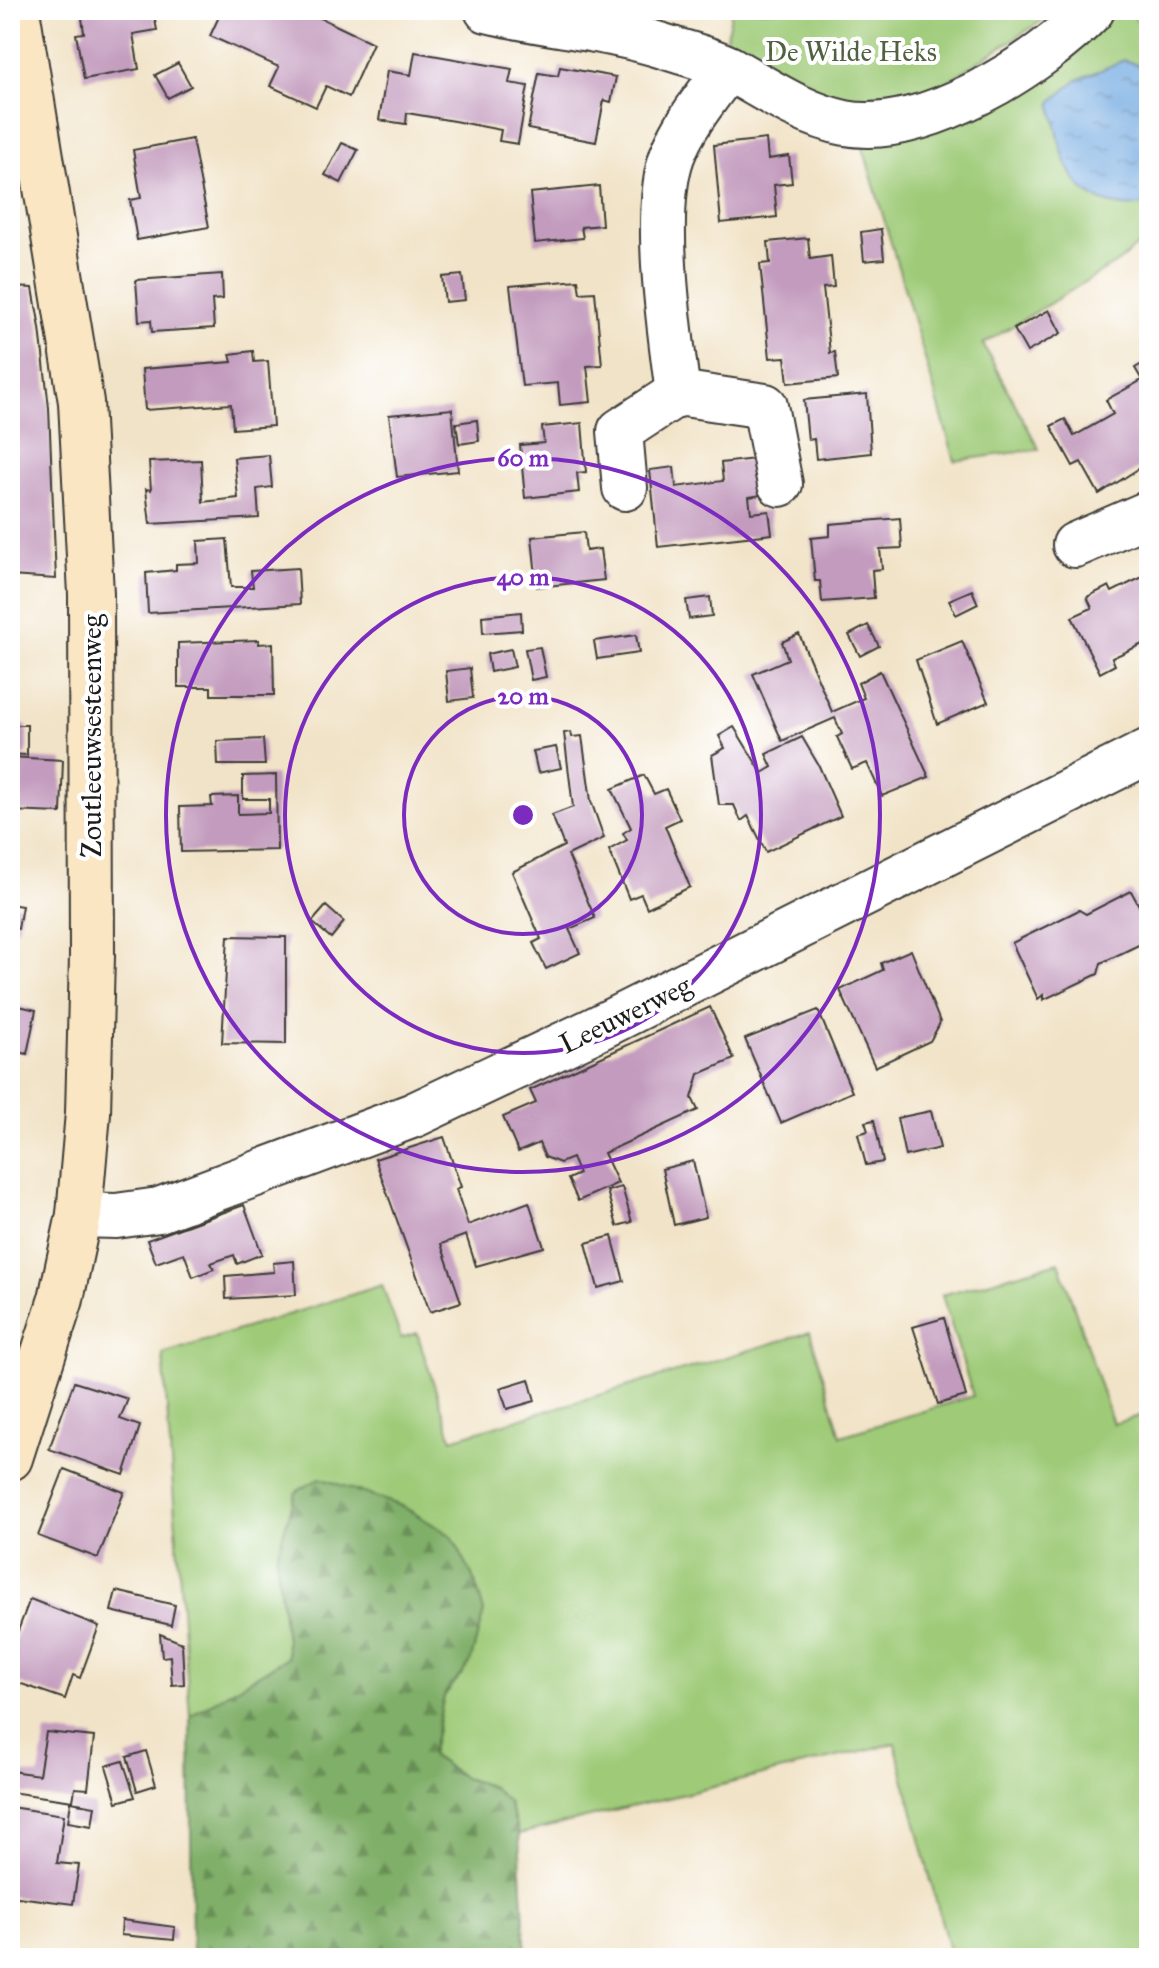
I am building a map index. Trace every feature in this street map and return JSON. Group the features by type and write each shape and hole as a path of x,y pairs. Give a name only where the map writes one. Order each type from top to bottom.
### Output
{"street":[{"name":"Zoutleeuwsesteenweg","path":"10,1458 61,1299 79,1215 88,1113 92,956 91,594 81,402 17,10"},
{"path":"487,10 656,44 728,68 755,86 817,115 847,124 912,121 983,90 1030,60 1092,10"},
{"path":"678,393 666,297 666,178 673,154 696,112 728,68"},
{"path":"625,488 620,431 678,393 765,406 780,484"},
{"path":"1075,545 1149,513"},
{"name":"Leeuwerweg","path":"79,1215 116,1216 159,1210 414,1115 594,1030 1149,751"}],"green space":[{"name":"De Wilde Heks","path":"732,10 1059,10 926,95 879,105 831,103 724,47"},
{"path":"1116,10 1129,10 1149,38 1149,237 1118,262 983,344 1039,449 955,461 862,144 1075,49"},
{"path":"1059,1262 1113,1424 1149,1413 1149,1958 951,1958 895,1743 519,1834 508,1802 492,1787 464,1778 431,1755 444,1696 470,1663 276,1557 288,1657 190,1716 163,1354 382,1285 401,1338 417,1333 452,1439 810,1332 841,1436 973,1396 942,1295"},
{"path":"320,1478 402,1506 452,1536 475,1581 484,1612 470,1663 444,1696 431,1755 464,1778 492,1787 508,1802 519,1834 526,1958 192,1958 190,1716 288,1657 276,1557 296,1492"}],"water":[{"path":"1124,60 1149,68 1149,204 1138,206 1105,202 1080,186 1061,147 1051,102 1077,80"}],"building":[{"path":"81,10 153,10 157,30 133,34 139,69 84,79 76,34 84,33"},
{"path":"222,10 304,10 373,43 349,97 326,86 316,107 270,86 279,67 210,36"},
{"path":"415,52 512,69 509,83 528,86 518,144 499,141 501,130 454,121 407,113 406,124 379,120 387,71 411,75"},
{"path":"178,63 191,86 168,98 155,75"},
{"path":"560,67 616,77 611,102 604,100 596,142 528,129 539,73 558,76"},
{"path":"192,139 209,227 137,240 130,200 141,198 133,150"},
{"path":"766,139 768,159 789,156 792,183 774,185 777,217 721,223 714,145"},
{"path":"342,143 358,150 341,183 325,175"},
{"path":"599,186 602,225 581,227 583,238 535,243 530,193"},
{"path":"881,229 884,259 864,261 861,232"},
{"path":"808,238 810,259 831,256 834,287 823,288 830,353 835,352 838,378 788,383 785,357 770,358 760,264 770,263 768,242"},
{"path":"222,274 223,299 212,300 214,328 152,332 151,320 139,321 136,280"},
{"path":"462,275 465,300 445,302 442,277"},
{"path":"578,280 580,293 595,292 602,365 587,366 591,402 560,405 558,383 522,386 510,286"},
{"path":"10,287 33,288 40,328 49,408 56,579 10,576"},
{"path":"1049,310 1061,333 1027,352 1014,329"},
{"path":"253,351 254,362 268,361 273,426 233,429 231,404 145,410 142,369 232,362 230,354"},
{"path":"1149,360 1149,462 1099,494 1081,462 1073,466 1051,426 1065,419 1074,436 1113,414 1106,400 1142,380 1135,368"},
{"path":"867,394 871,453 816,459 814,439 808,440 804,400"},
{"path":"452,409 458,471 397,477 389,415"},
{"path":"477,420 479,441 459,444 456,423"},
{"path":"582,423 586,472 577,473 579,492 525,498 520,445 544,443 542,427"},
{"path":"269,455 272,487 257,489 259,518 150,524 146,489 151,490 149,462 201,460 203,502 238,498 234,458"},
{"path":"763,458 767,494 749,497 751,513 769,511 772,534 658,547 650,470 674,467 676,487 723,481 721,463"},
{"path":"900,518 902,548 880,549 882,569 872,570 874,598 822,602 820,581 815,581 811,538 830,536 830,524"},
{"path":"584,532 586,551 600,549 604,580 537,587 532,537"},
{"path":"227,539 231,587 253,587 251,571 298,568 300,604 148,613 146,573 176,570 176,564 199,563 198,541"},
{"path":"1149,567 1149,641 1112,658 1115,665 1100,673 1072,617 1092,608 1087,597 1109,586 1112,592 1147,575 1144,570"},
{"path":"972,590 978,604 956,615 949,600"},
{"path":"710,597 712,616 689,619 686,600"},
{"path":"521,612 522,630 483,633 482,616"},
{"path":"868,625 879,646 860,656 849,635"},
{"path":"799,634 832,712 864,698 858,683 880,671 929,777 882,796 867,763 852,769 837,737 842,734 835,718 782,741 753,674 788,659 782,642"},
{"path":"636,635 639,653 597,659 594,641"},
{"path":"259,640 259,644 273,643 274,695 211,695 211,687 178,687 178,643"},
{"path":"962,641 988,702 937,724 916,660"},
{"path":"540,647 546,677 531,680 525,649"},
{"path":"511,649 515,667 490,672 487,654"},
{"path":"470,668 473,698 449,701 446,671"},
{"path":"10,725 27,725 27,755 10,754"},
{"path":"734,727 762,773 772,767 766,754 802,737 819,766 841,816 766,852 748,816 741,821 734,805 719,805 712,755 725,748 719,736"},
{"path":"571,732 572,737 582,736 591,801 604,838 568,855 595,918 569,929 580,953 546,969 533,943 541,939 512,872 564,846 552,815 573,807 564,733"},
{"path":"263,739 265,765 218,765 217,741"},
{"path":"556,747 561,768 538,773 533,751"},
{"path":"10,757 63,760 61,813 10,811 10,780 14,780 15,774 10,774"},
{"path":"276,775 277,850 181,852 180,807 212,806 211,797 238,796 238,814 269,813 269,799 243,799 243,776"},
{"path":"644,775 654,794 666,789 680,819 665,826 690,887 647,908 641,894 629,899 609,850 627,840 623,833 631,828 612,789"},
{"path":"1131,891 1149,924 1149,940 1101,963 1098,974 1043,1000 1043,995 1038,999 1012,943 1079,910 1086,914"},
{"path":"10,904 22,906 18,929 10,928"},
{"path":"326,906 344,922 331,938 312,922"},
{"path":"228,936 286,937 286,1044 222,1043"},
{"path":"911,950 940,1022 930,1041 875,1067 840,990 883,970 881,963"},
{"path":"10,997 16,998 15,1005 36,1010 27,1054 10,1050"},
{"path":"710,1007 734,1059 699,1074 692,1098 698,1110 604,1153 618,1183 578,1201 568,1179 579,1174 572,1158 560,1163 545,1157 539,1143 518,1152 503,1117 536,1103 530,1090"},
{"path":"818,1010 852,1092 781,1123 745,1039"},
{"path":"931,1111 940,1148 905,1156 897,1118"},
{"path":"874,1120 883,1162 866,1165 858,1134 868,1131 865,1122"},
{"path":"444,1137 461,1187 456,1189 468,1225 529,1202 544,1247 476,1266 466,1235 441,1244 461,1302 430,1312 375,1159"},
{"path":"693,1161 706,1217 674,1225 662,1169"},
{"path":"622,1187 632,1222 617,1226 607,1191"},
{"path":"244,1205 262,1254 237,1264 234,1255 211,1263 214,1269 193,1277 184,1253 156,1263 147,1240"},
{"path":"612,1236 624,1281 598,1288 586,1243"},
{"path":"294,1261 296,1295 226,1299 225,1276 274,1272 273,1263"},
{"path":"944,1318 966,1396 938,1404 913,1327"},
{"path":"529,1379 535,1401 507,1409 500,1388"},
{"path":"74,1382 128,1399 120,1419 140,1426 124,1475 49,1449"},
{"path":"64,1469 124,1492 98,1558 38,1536"},
{"path":"116,1591 175,1605 171,1625 111,1611"},
{"path":"30,1599 99,1626 80,1678 73,1675 65,1699 10,1680 10,1652"},
{"path":"160,1634 182,1643 184,1684 172,1685 170,1656 162,1657"},
{"path":"46,1732 94,1737 88,1789 75,1788 73,1801 10,1792 10,1771 39,1775"},
{"path":"146,1751 156,1785 137,1791 127,1757"},
{"path":"123,1761 135,1797 117,1802 106,1766"},
{"path":"71,1802 95,1806 92,1826 68,1822"},
{"path":"10,1807 64,1815 57,1863 79,1865 73,1904 10,1896"},
{"path":"122,1920 175,1927 174,1940 121,1935"}]}
